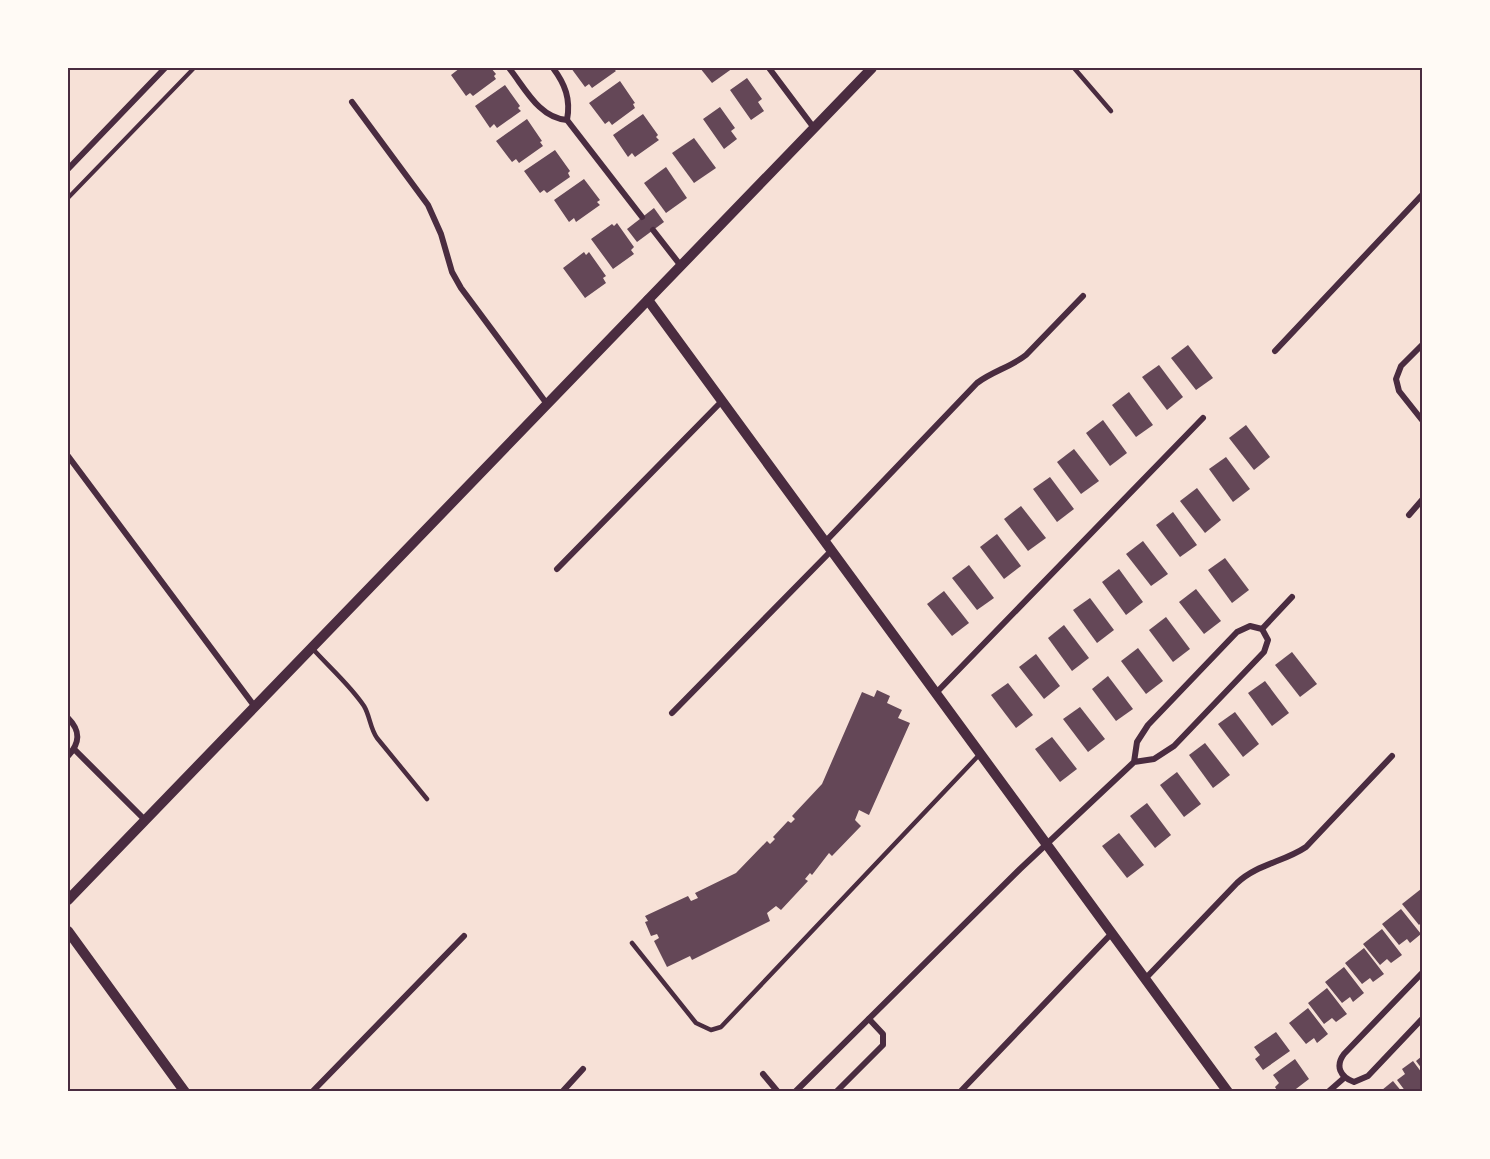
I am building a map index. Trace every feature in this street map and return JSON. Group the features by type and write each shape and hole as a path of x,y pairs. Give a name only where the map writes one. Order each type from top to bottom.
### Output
{"street":[{"path":"68,169 165,68"},
{"path":"509,68 543,112 558,119 567,120 642,217"},
{"path":"553,68 567,90 569,110 567,120"},
{"path":"769,68 814,128"},
{"path":"68,900 871,68"},
{"path":"352,102 428,205 461,288 547,404"},
{"path":"1275,351 1422,195"},
{"path":"653,230 681,266"},
{"path":"672,713 971,389 985,377 1017,362 1026,355 1083,296"},
{"path":"648,300 1228,1092"},
{"path":"1422,345 1401,366 1395,379 1399,391 1422,420"},
{"path":"557,569 722,401"},
{"path":"936,693 1203,418"},
{"path":"68,456 255,706"},
{"path":"1409,515 1422,500"},
{"path":"1262,629 1292,597"},
{"path":"795,1092 1047,844 1134,762 1154,759 1174,746 1260,658 1268,640 1262,629 1250,626 1237,632 1142,733 1137,742 1134,762"},
{"path":"68,718 76,727 78,734 74,749 68,756"},
{"path":"74,749 145,820"},
{"path":"1145,979 1237,883 1254,870 1290,857 1306,847 1392,756"},
{"path":"68,931 185,1092"},
{"path":"960,1092 1112,933"},
{"path":"312,1092 464,936"},
{"path":"1422,973 1341,1058 1340,1068 1344,1077 1353,1082 1368,1076 1422,1019"},
{"path":"836,1092 883,1045 883,1034 869,1019"},
{"path":"562,1092 583,1069"},
{"path":"763,1074 778,1092"},
{"path":"1328,1092 1344,1077"}],"lane":[{"path":"1074,68 1111,111"},
{"path":"312,647 365,708 376,738 427,799"},
{"path":"632,943 696,1023 711,1030 721,1027 981,754"}],"path":[{"path":"68,198 194,68"}],"building":[{"path":"460,68 491,68 496,74 494,76 496,79 473,96 470,93 466,96 451,75"},
{"path":"571,68 613,68 616,71 592,88 589,84 585,87"},
{"path":"700,68 733,68 712,83"},
{"path":"747,78 762,99 758,102 764,111 751,120 730,90"},
{"path":"620,81 635,103 633,104 635,108 612,125 609,121 605,124 589,103"},
{"path":"505,85 521,111 497,128 494,124 490,128 475,106"},
{"path":"720,107 735,128 731,131 737,139 724,149 703,119"},
{"path":"643,114 659,140 635,157 632,153 628,157 613,135"},
{"path":"527,119 543,146 519,163 516,159 512,162 496,141"},
{"path":"694,138 716,168 694,183 672,153"},
{"path":"555,150 570,171 568,173 570,177 547,193 544,190 540,193 524,171"},
{"path":"666,167 687,198 666,213 644,183"},
{"path":"584,179 600,200 597,202 600,205 576,222 574,218 569,222 554,200"},
{"path":"654,208 664,222 637,242 627,229"},
{"path":"617,223 634,247 631,250 634,254 613,269 591,239"},
{"path":"584,252 586,255 589,252 606,276 603,278 606,283 585,298 563,268"},
{"path":"1188,345 1213,378 1196,390 1171,358"},
{"path":"1159,365 1183,397 1167,410 1142,377"},
{"path":"1129,392 1153,425 1136,437 1112,405"},
{"path":"1103,420 1127,453 1110,466 1086,433"},
{"path":"1246,425 1270,457 1254,470 1229,438"},
{"path":"1074,449 1099,481 1081,494 1057,462"},
{"path":"1226,457 1250,489 1233,502 1209,469"},
{"path":"1050,477 1074,509 1057,522 1033,489"},
{"path":"1197,488 1221,520 1205,533 1180,501"},
{"path":"1021,506 1046,538 1028,551 1004,519"},
{"path":"1173,512 1197,545 1180,557 1156,525"},
{"path":"997,534 1021,566 1004,579 980,547"},
{"path":"1143,541 1168,574 1151,586 1126,554"},
{"path":"1225,558 1249,590 1232,603 1208,570"},
{"path":"969,565 994,598 977,610 952,578"},
{"path":"1119,569 1143,602 1126,615 1102,582"},
{"path":"1196,589 1221,621 1204,634 1179,602"},
{"path":"944,591 969,623 952,636 927,604"},
{"path":"1090,598 1114,630 1097,643 1073,610"},
{"path":"1166,617 1190,649 1173,662 1149,630"},
{"path":"1064,625 1089,658 1072,671 1048,638"},
{"path":"1138,648 1163,681 1146,694 1121,661"},
{"path":"1292,652 1317,684 1300,697 1275,665"},
{"path":"1036,654 1060,686 1044,699 1019,667"},
{"path":"1108,676 1133,709 1116,721 1092,689"},
{"path":"1265,681 1289,713 1272,726 1248,693"},
{"path":"1008,683 1033,715 1016,728 991,695"},
{"path":"877,690 890,696 887,703 902,710 898,718 910,723 869,815 859,810 855,820 861,826 832,856 829,853 812,875 810,873 805,879 808,881 781,910 776,906 767,913 770,921 692,960 690,956 667,967 654,941 659,938 657,934 651,936 645,916 688,896 691,901 698,898 695,893 736,873 767,841 770,844 775,839 773,837 788,821 791,823 795,819 792,816 822,784 862,692 874,697"},
{"path":"1080,707 1105,739 1088,752 1063,719"},
{"path":"1235,712 1259,744 1243,757 1218,724"},
{"path":"1052,737 1077,769 1060,782 1035,749"},
{"path":"1205,743 1230,775 1213,788 1189,755"},
{"path":"1177,772 1201,804 1184,817 1160,785"},
{"path":"1147,803 1171,835 1155,848 1130,816"},
{"path":"1119,833 1144,865 1127,878 1102,846"},
{"path":"1421,889 1422,922 1419,925 1402,904"},
{"path":"1401,909 1421,934 1410,943 1407,939 1399,945 1382,924"},
{"path":"1382,929 1402,955 1391,963 1387,959 1380,965 1363,944"},
{"path":"1364,948 1384,974 1373,982 1370,978 1362,984 1345,963"},
{"path":"1344,967 1364,993 1353,1002 1350,997 1342,1003 1325,982"},
{"path":"1327,988 1347,1014 1336,1022 1332,1018 1324,1024 1308,1003"},
{"path":"1308,1008 1328,1034 1317,1043 1314,1038 1306,1044 1289,1023"},
{"path":"1276,1032 1290,1051 1263,1070 1255,1059 1260,1055 1254,1047"},
{"path":"1422,1056 1422,1069 1416,1061"},
{"path":"1295,1059 1309,1079 1292,1092 1278,1092 1275,1087 1279,1083 1273,1075"},
{"path":"1413,1061 1422,1073 1422,1092 1406,1092 1397,1080 1405,1074 1402,1069"},
{"path":"1393,1081 1402,1092 1382,1090"}]}
